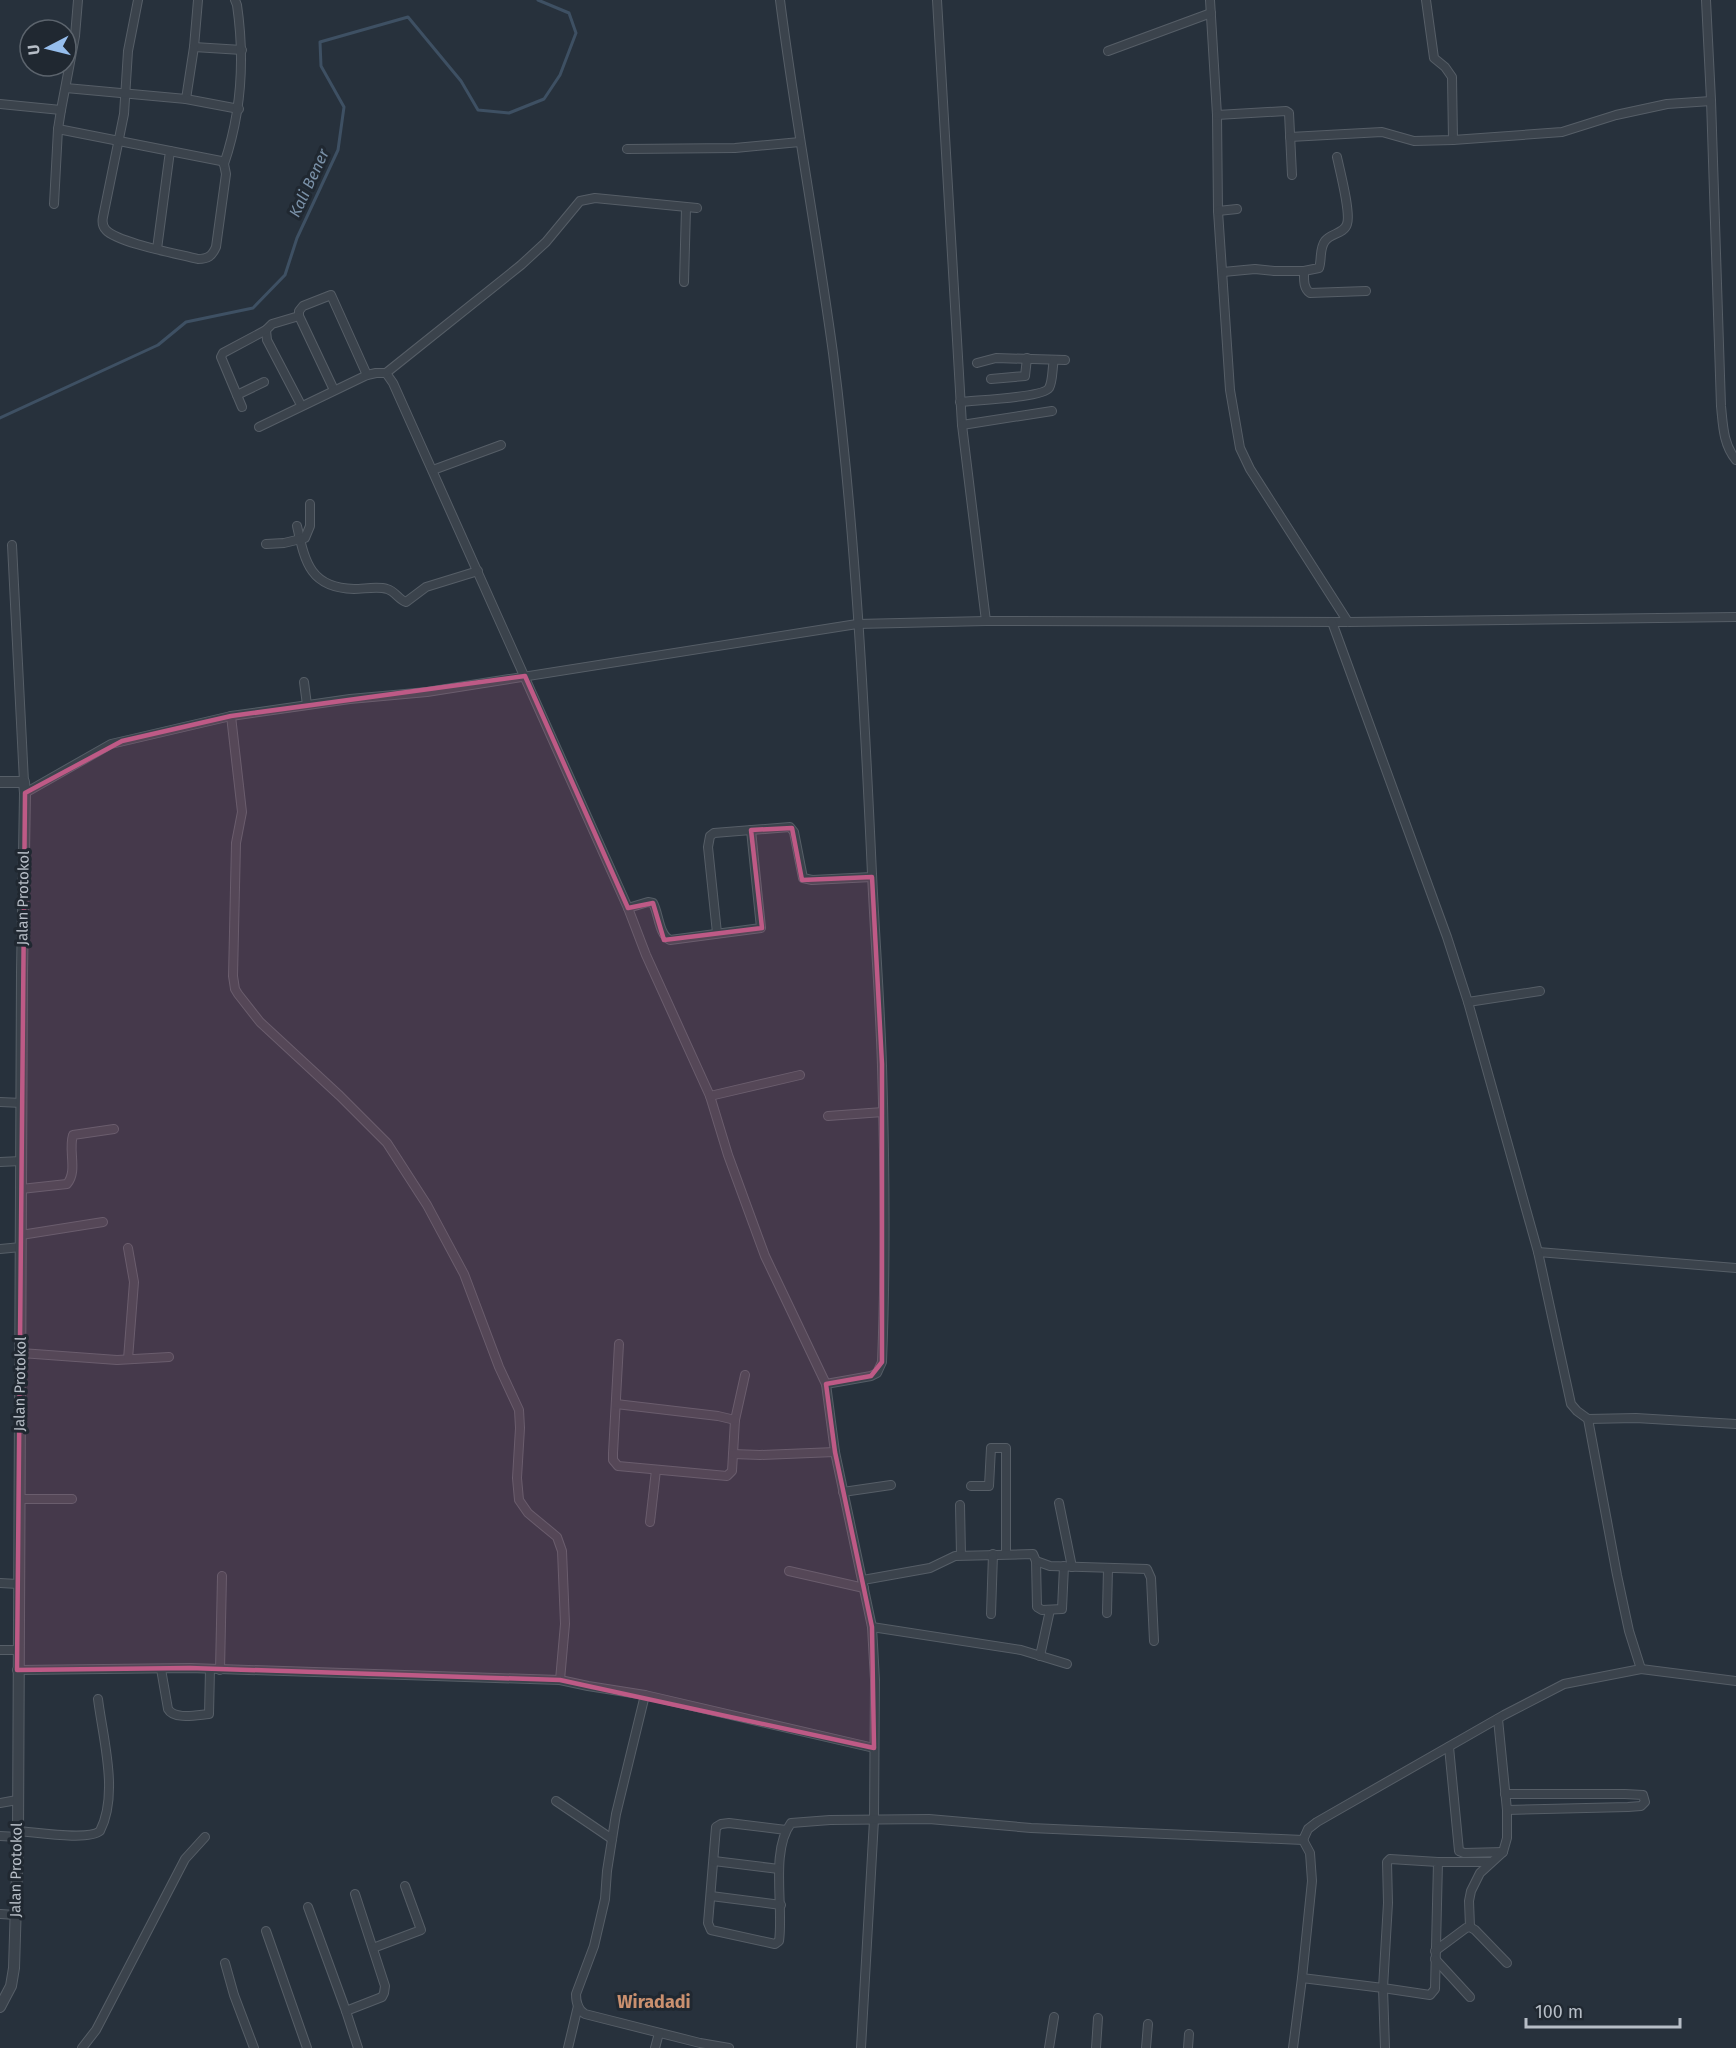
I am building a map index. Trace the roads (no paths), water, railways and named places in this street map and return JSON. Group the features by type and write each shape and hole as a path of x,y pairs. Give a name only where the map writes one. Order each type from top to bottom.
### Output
{"street":[{"path":"54,204 58,129 78,0"},
{"path":"138,0 128,51 119,140 103,217 103,227 107,232 121,238 198,259 210,256 216,247 226,174 224,164 239,108 243,50 235,0"},
{"path":"186,99 198,0"},
{"path":"780,0 833,354 855,572 867,764 883,1112 885,1247 882,1362 877,1373 871,1376 826,1384"},
{"path":"937,0 960,402 986,621"},
{"path":"1210,0 1217,115 1218,211 1230,390 1240,448 1250,469 1348,622"},
{"path":"1426,0 1434,58 1452,77 1453,140"},
{"path":"1706,0 1720,406 1727,447 1736,460"},
{"path":"1108,51 1211,13"},
{"path":"194,47 243,50"},
{"path":"66,88 186,99 239,108"},
{"path":"1290,137 1382,132 1414,141 1562,132 1616,115 1657,106 1711,100"},
{"path":"0,104 61,110"},
{"path":"1217,115 1286,111 1289,113 1292,175"},
{"path":"58,129 220,161 224,164"},
{"path":"627,149 735,148 800,142"},
{"path":"157,249 170,151"},
{"path":"1223,272 1255,269 1304,271 1319,268 1323,244 1326,239 1343,230 1348,214 1337,157"},
{"path":"259,427 367,375 386,374 521,265 546,242 580,201 595,198 696,208"},
{"path":"684,282 686,208"},
{"path":"1218,211 1237,209"},
{"path":"1304,271 1305,285 1310,293 1366,291"},
{"path":"334,390 299,316 299,311 303,306 331,295 367,375"},
{"path":"242,407 221,357 223,353 266,330 272,324 299,316"},
{"path":"266,330 267,340 301,405"},
{"path":"977,363 996,358 1065,360"},
{"path":"992,379 1025,375 1027,358"},
{"path":"960,402 1020,397 1045,392 1050,385 1054,360"},
{"path":"386,374 393,383 433,470 710,1096 728,1155 765,1256 826,1384 835,1452 872,1627 875,1680 874,1820 861,2048"},
{"path":"237,395 264,382"},
{"path":"962,425 1052,411"},
{"path":"433,470 501,445"},
{"path":"266,544 300,540 309,533 310,504"},
{"path":"297,526 307,565 314,576 323,582 349,589 390,590 403,602 409,601 426,586 478,571"},
{"path":"12,545 25,788"},
{"path":"0,782 25,788 111,744 231,716 427,692 857,624 986,621 1348,622 1736,617"},
{"path":"1332,622 1447,937 1468,1002 1538,1252 1571,1404 1588,1419 1636,1418 1736,1424"},
{"path":"304,682 307,705"},
{"path":"231,716 242,795 242,812 236,843 233,976 235,988 244,1004 260,1022 387,1143 427,1205 464,1274 519,1410 517,1478 519,1500 528,1513 557,1537 562,1551 565,1624 560,1680"},
{"name":"Jalan Protokol","path":"0,2007 11,1986 14,1968 18,1834 25,788"},
{"path":"717,933 708,841 710,836 719,832 792,828 801,875 807,880 872,877"},
{"path":"628,908 648,902 653,903 663,934 670,940 762,926 751,830"},
{"path":"1468,1002 1540,991"},
{"path":"710,1096 800,1075"},
{"path":"0,1102 22,1103"},
{"path":"828,1116 883,1112"},
{"path":"21,1189 66,1184 72,1175 73,1136 114,1129"},
{"path":"0,1162 21,1161"},
{"path":"0,1248 103,1222"},
{"path":"128,1248 134,1282 128,1359"},
{"path":"1538,1252 1736,1268"},
{"path":"619,1344 613,1453 615,1463 626,1467 727,1476 732,1471 735,1420 745,1375"},
{"path":"21,1353 128,1359 169,1357"},
{"path":"616,1404 735,1420"},
{"path":"1588,1419 1617,1575 1629,1631 1641,1669"},
{"path":"989,1486 991,1448 1006,1448 1006,1554"},
{"path":"733,1454 835,1452"},
{"path":"650,1522 656,1470"},
{"path":"843,1492 891,1485"},
{"path":"971,1486 1006,1486"},
{"path":"19,1499 72,1499"},
{"path":"789,1571 864,1584 930,1568 949,1558 961,1555 1033,1554 1036,1561 1037,1607 1050,1610 1062,1609 1068,1566 1059,1503"},
{"path":"960,1505 961,1555"},
{"path":"991,1614 993,1554"},
{"path":"1036,1561 1050,1566 1149,1571 1154,1641"},
{"path":"1107,1612 1108,1568"},
{"path":"220,1670 222,1576"},
{"path":"0,1583 18,1584"},
{"path":"1040,1656 1050,1610"},
{"path":"872,1627 1021,1650 1067,1664"},
{"path":"0,1650 18,1650"},
{"path":"161,1669 166,1703 170,1713 175,1716 209,1713 210,1670"},
{"path":"1303,1840 1308,1829 1317,1822 1564,1684 1641,1669 1736,1681"},
{"path":"18,1670 220,1670 560,1680 645,1695 874,1748"},
{"path":"568,2048 578,2007 576,1994 594,1946 605,1899 612,1839 645,1695"},
{"path":"0,1836 18,1834 96,1835 100,1831 108,1797 109,1778 98,1700"},
{"path":"1470,1928 1469,1900 1472,1891 1480,1873 1503,1852 1507,1838 1507,1810 1498,1719"},
{"path":"1449,1747 1459,1851 1464,1853 1503,1852"},
{"path":"1505,1794 1626,1794 1643,1795 1645,1798 1641,1806 1628,1808 1507,1810"},
{"path":"0,1803 17,1800"},
{"path":"556,1801 612,1839"},
{"path":"786,1830 729,1823 716,1827 708,1923 711,1930 775,1944 779,1941 781,1905 779,1869 786,1830 791,1823 795,1822 928,1819 1031,1828 1303,1840"},
{"path":"82,2048 96,2030 185,1859 206,1837"},
{"path":"1293,2048 1312,1881 1310,1853 1303,1840"},
{"path":"1385,2048 1383,1988 1388,1904 1387,1862 1390,1859 1491,1862"},
{"path":"714,1861 779,1869"},
{"path":"1302,1978 1427,1995 1433,1993 1435,1989 1438,1862"},
{"path":"373,1948 421,1930 405,1886"},
{"path":"346,2011 382,1997 384,1993 384,1978 355,1894"},
{"path":"711,1896 781,1905"},
{"path":"308,1906 358,2048"},
{"path":"0,1914 15,1915"},
{"path":"1435,1955 1466,1928 1470,1928 1475,1930 1507,1963"},
{"path":"266,1931 308,2048"},
{"path":"1435,1955 1470,1997"},
{"path":"225,1963 234,1995 254,2048"},
{"path":"578,2007 585,2014 729,2048"},
{"path":"1049,2048 1054,2017"},
{"path":"1096,2048 1098,2018"},
{"path":"1146,2048 1148,2024"},
{"path":"655,2048 659,2033"},
{"path":"1188,2048 1189,2034"}],"waterway":[{"name":"Kali Bener","path":"0,418 158,345 186,322 253,308 285,275 297,238 338,150 344,107 321,66 320,42 408,17 461,81 478,110 509,113 544,99 560,75 576,33 569,13 538,0"}],"district":[{"name":"Wiradadi","path":"654,2002"}]}
